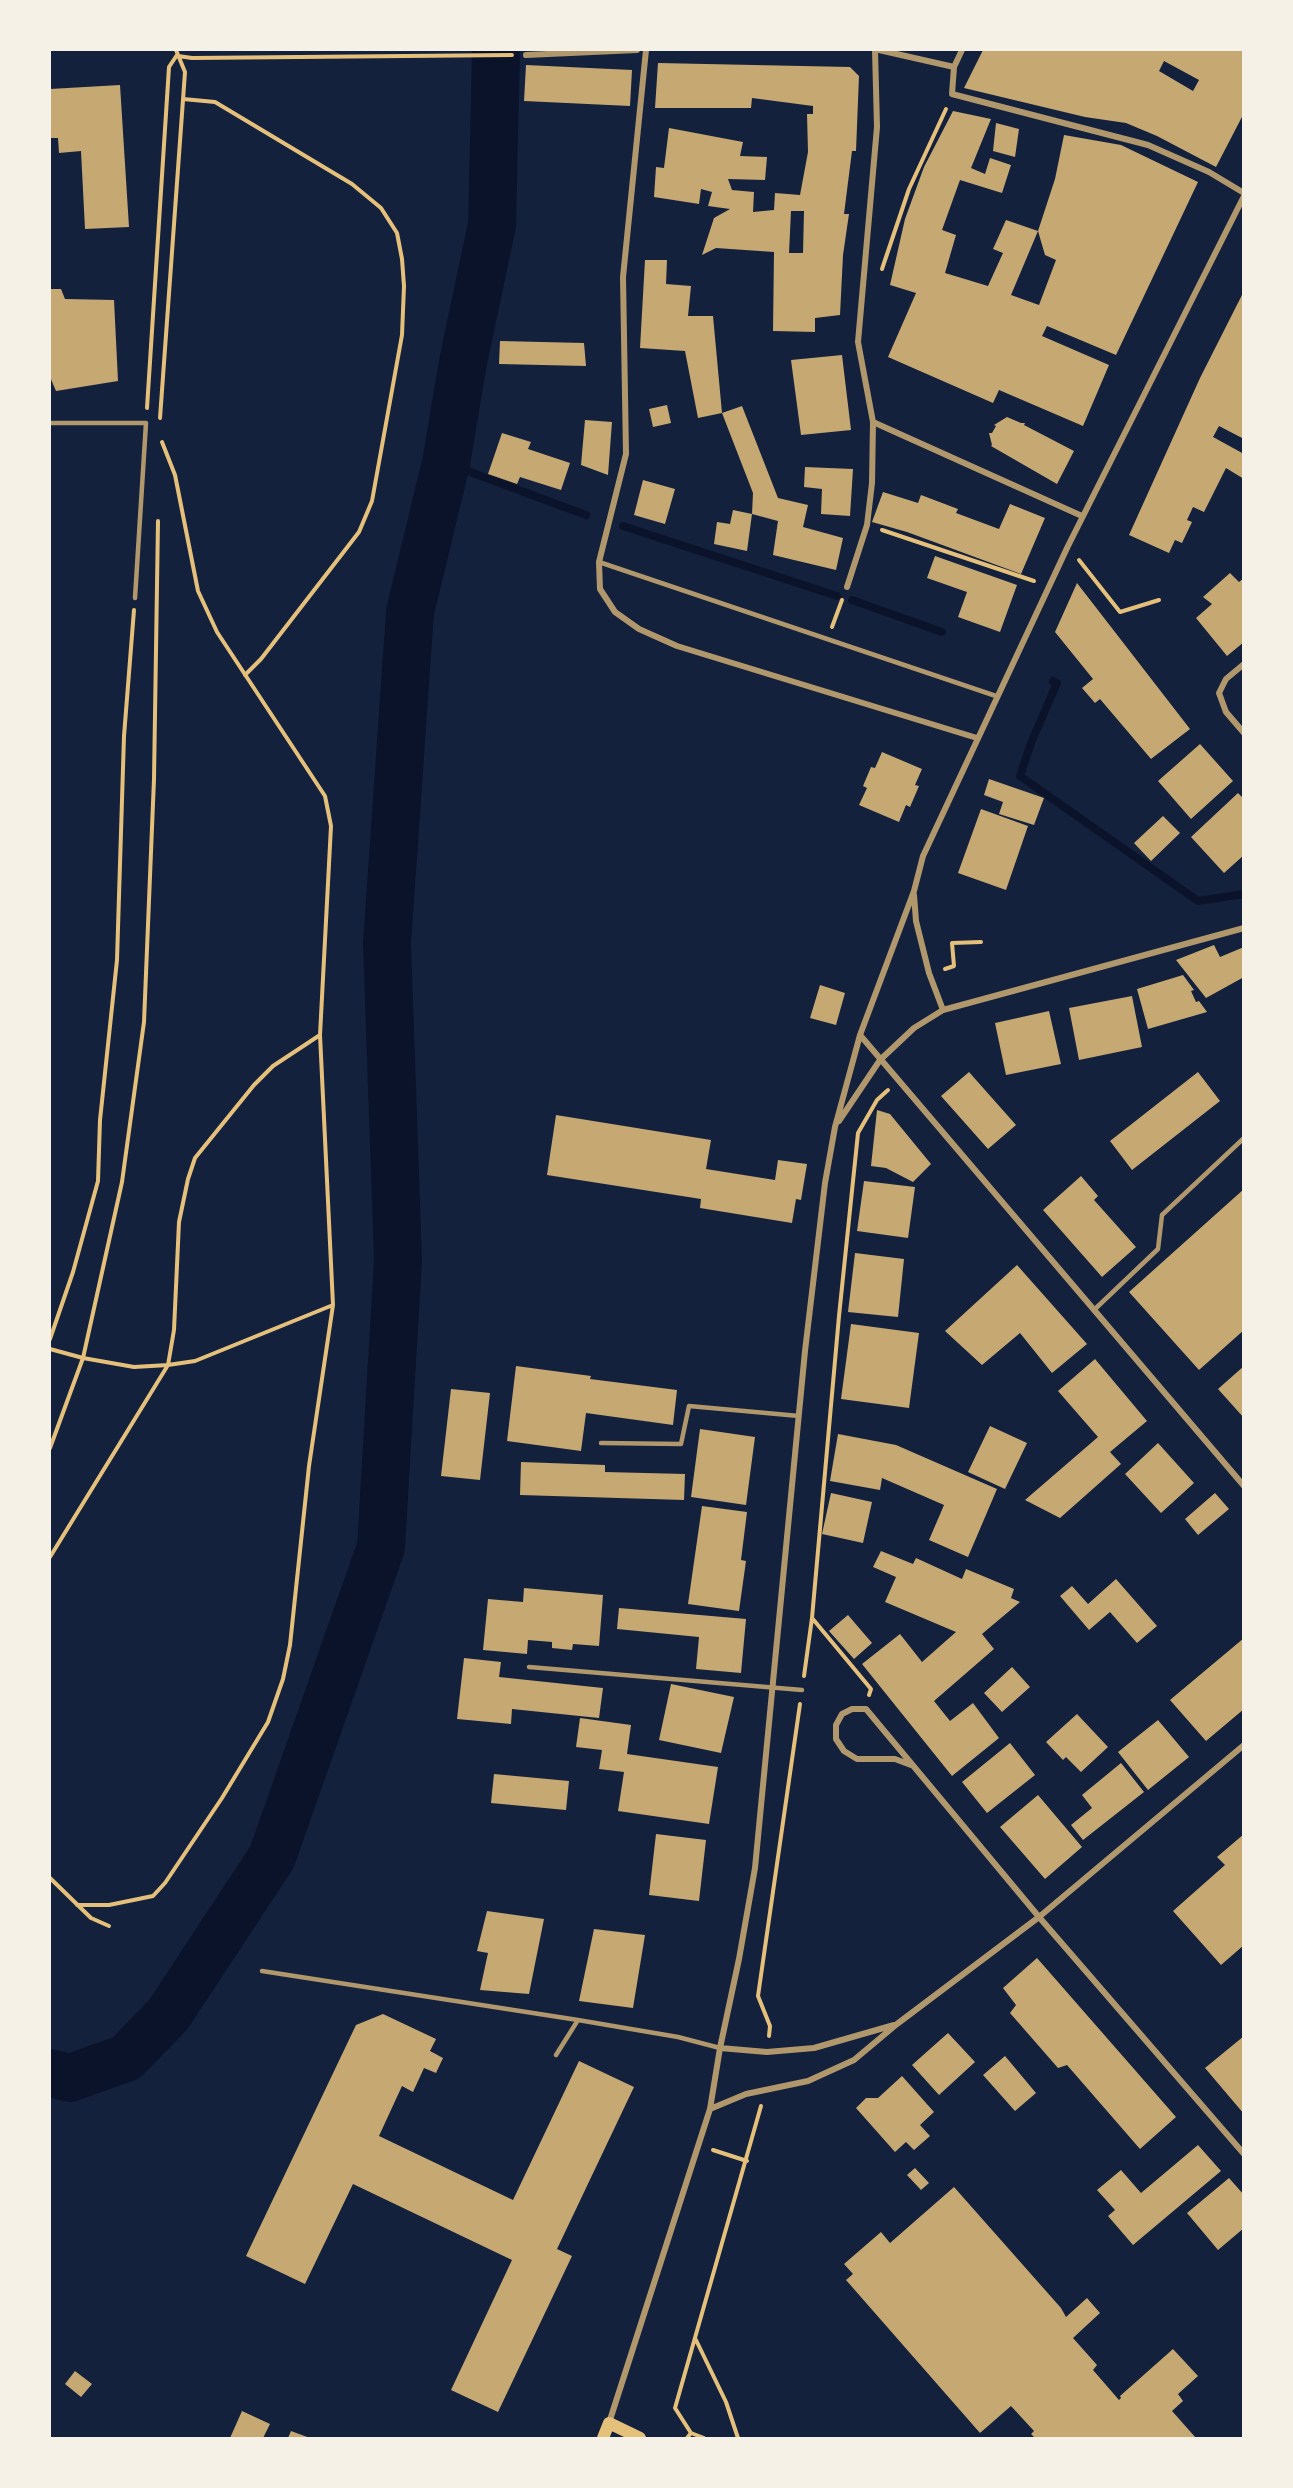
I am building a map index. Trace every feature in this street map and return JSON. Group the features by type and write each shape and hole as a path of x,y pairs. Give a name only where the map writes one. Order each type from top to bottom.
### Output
{"main road":[{"path":"603,2439 609,2423 640,2439"}],"street":[{"path":"526,55 637,50"},
{"path":"646,50 623,277 626,454 599,562 600,589 615,612 639,629 677,646 977,738"},
{"path":"847,587 867,525 872,483 873,422 858,342 877,127 877,50 954,67"},
{"path":"609,2423 710,2109 739,1959 755,1868 799,1416 825,1183 835,1127 860,1035 914,891 922,856 1082,516 1244,195 1209,172 1148,145 952,94 954,67 963,50"},
{"path":"873,422 1082,516"},
{"path":"1244,664 1226,679 1220,693 1226,712 1244,733"},
{"path":"914,891 916,921 928,973 943,1010"},
{"path":"835,1127 880,1059 914,1028 943,1010 1244,928"},
{"path":"860,1035 1244,1486"},
{"path":"911,1765 895,1759 856,1758 844,1751 836,1739 836,1725 842,1714 852,1709 866,1710 1039,1917 1244,2154"},
{"path":"710,2109 746,2094 808,2081 854,2060 897,2024 1039,1917 1244,1744"},
{"path":"720,2048 767,2052 814,2048 897,2024"}],"lane":[{"path":"50,423 146,423 135,598"},
{"path":"599,562 996,696"},
{"path":"1094,1310 1158,1249 1162,1215 1244,1138"},
{"path":"602,1443 681,1444 688,1406 799,1416"},
{"path":"529,1667 802,1690"},
{"path":"262,1971 578,2020 678,2037 720,2048"},
{"path":"556,2055 578,2020"}],"path":[{"path":"159,446 185,72 177,56 177,50"},
{"path":"177,56 192,58 526,55"},
{"path":"77,1905 109,1905 153,1896 222,1798 268,1722 283,1679 290,1645 309,1466 333,1305 320,1035 331,826 325,796 217,632 198,591 175,475 159,434 146,423 170,67 177,56"},
{"path":"880,276 909,189 952,94"},
{"path":"183,99 216,102 352,184 381,208 396,233 402,259 404,286 402,335 372,501 359,532 261,659 245,675"},
{"path":"50,1448 83,1358 122,1182 144,1022 153,779 158,517"},
{"path":"867,525 1049,586"},
{"path":"1068,546 1120,612 1159,600"},
{"path":"827,638 847,587"},
{"path":"50,1339 73,1272 98,1181 100,1120 117,960 124,736 135,598"},
{"path":"944,969 954,966 952,943 981,942"},
{"path":"50,1557 168,1365 174,1330 179,1222 195,1158 254,1084 273,1066 320,1035"},
{"path":"767,2052 770,2026 758,1996 812,1618 858,1132 877,1100 900,1080"},
{"path":"50,1349 83,1358 134,1367 195,1361 333,1305"},
{"path":"812,1618 871,1689 866,1710"},
{"path":"50,1878 91,1918 109,1926"},
{"path":"704,2439 691,2433 675,2408 747,2161 765,2090"},
{"path":"698,2146 747,2161"},
{"path":"695,2339 726,2402 738,2439"},
{"path":"687,2439 691,2433"}],"building":[{"path":"983,50 1244,50 1244,113 1216,167 1157,136 1126,123 1085,117 964,88","holes":["1164,61 1199,80 1193,91 1159,71"]},
{"path":"658,63 850,67 859,76 856,151 852,151 844,214 849,214 843,255 840,315 815,318 815,332 773,331 774,252 716,248 702,255 714,218 730,209 708,206 712,192 701,189 699,204 654,197 656,167 664,168 669,128 743,142 740,156 767,157 765,180 728,179 732,190 754,192 753,212 774,210 775,193 800,195 808,152 807,114 813,114 813,106 752,98 751,108 655,108","holes":["791,211 804,211 803,253 789,253"]},
{"path":"526,65 632,70 630,106 524,101"},
{"path":"120,85 129,227 85,229 81,151 59,153 58,138 50,138 50,89"},
{"path":"953,111 991,119 971,168 985,174 990,158 1011,165 1002,193 960,180 942,230 956,235 945,273 988,286 1003,253 993,249 1006,220 1038,231 1055,179 1064,135 1121,145 1198,182 1116,355 1047,326 1042,336 1109,365 1083,426 999,390 993,403 888,357 916,293 890,285 905,219 924,167","holes":["1038,231 1045,255 1056,260 1039,305 1011,295"]},
{"path":"996,123 1019,129 1015,157 993,151"},
{"path":"645,260 667,260 666,284 691,286 688,316 713,316 722,413 698,418 685,351 640,348"},
{"path":"50,289 61,289 65,299 114,300 118,381 56,391 50,377"},
{"path":"1244,291 1244,439 1219,426 1213,437 1244,454 1244,479 1226,468 1204,512 1193,507 1187,520 1192,522 1182,543 1175,540 1169,553 1129,535 1200,378"},
{"path":"500,341 584,343 586,366 499,364"},
{"path":"842,355 851,430 801,435 791,360"},
{"path":"667,405 671,423 653,427 649,409"},
{"path":"742,406 778,498 808,505 803,527 843,538 836,570 773,555 778,521 752,514 753,493 722,413"},
{"path":"1007,417 1025,423 1024,425 1074,451 1057,484 991,446 989,433 992,433 996,426 994,425"},
{"path":"585,420 612,422 608,475 581,465"},
{"path":"502,433 531,442 528,449 570,463 561,490 520,477 517,484 488,474"},
{"path":"805,467 853,469 850,516 821,514 822,489 804,487"},
{"path":"643,480 675,489 665,524 634,515"},
{"path":"883,492 918,503 921,495 958,509 956,513 999,529 1010,504 1045,518 1021,574 907,532 872,522"},
{"path":"733,510 752,514 747,551 714,544 717,522 730,524"},
{"path":"935,556 1017,585 1000,632 958,617 967,592 927,578"},
{"path":"1230,573 1239,582 1244,578 1244,642 1227,656 1196,618 1212,604 1203,597"},
{"path":"1077,583 1190,729 1151,759 1100,699 1095,703 1082,688 1093,679 1055,632"},
{"path":"1200,744 1233,781 1191,819 1158,781"},
{"path":"882,752 922,769 915,785 919,786 910,807 906,805 899,822 859,805 867,788 863,786 871,767 875,768"},
{"path":"989,779 1044,798 1034,825 999,814 1003,802 984,795"},
{"path":"1238,793 1244,799 1244,855 1224,873 1191,837"},
{"path":"981,809 1028,826 1006,890 958,873"},
{"path":"1163,816 1180,833 1151,861 1134,843"},
{"path":"1214,945 1220,957 1244,947 1244,977 1206,998 1176,960"},
{"path":"1183,975 1194,990 1191,991 1196,1002 1199,1001 1207,1012 1148,1029 1137,989"},
{"path":"820,985 845,993 836,1025 810,1018"},
{"path":"1132,996 1142,1047 1079,1060 1069,1008"},
{"path":"1049,1011 1061,1064 1006,1075 995,1023"},
{"path":"969,1072 1016,1125 988,1149 941,1096"},
{"path":"1198,1072 1220,1101 1132,1170 1110,1141"},
{"path":"877,1110 890,1114 931,1164 913,1182 886,1168 871,1166"},
{"path":"556,1115 711,1140 706,1169 775,1180 778,1160 807,1164 801,1200 796,1199 792,1223 700,1208 701,1199 547,1175"},
{"path":"1081,1176 1098,1196 1094,1200 1136,1247 1102,1277 1043,1210"},
{"path":"864,1181 915,1187 908,1238 857,1231"},
{"path":"1244,1189 1244,1330 1199,1370 1129,1292"},
{"path":"855,1253 904,1259 898,1317 848,1312"},
{"path":"1017,1265 1087,1344 1052,1373 1020,1333 982,1365 945,1331"},
{"path":"851,1324 919,1333 909,1408 841,1399"},
{"path":"1095,1359 1147,1421 1110,1452 1121,1464 1060,1518 1025,1500 1098,1437 1058,1391"},
{"path":"516,1366 591,1376 590,1379 677,1390 673,1425 586,1413 581,1451 507,1441"},
{"path":"1244,1366 1244,1418 1218,1389"},
{"path":"451,1389 490,1393 480,1480 441,1476"},
{"path":"990,1426 1027,1443 1005,1489 968,1472"},
{"path":"700,1429 755,1437 746,1505 691,1497"},
{"path":"838,1434 896,1445 997,1489 968,1557 929,1540 944,1505 882,1478 880,1490 830,1481"},
{"path":"1158,1443 1194,1483 1161,1513 1125,1474"},
{"path":"521,1462 605,1465 605,1472 685,1474 684,1500 520,1495"},
{"path":"831,1493 872,1502 863,1543 822,1534"},
{"path":"1215,1493 1229,1509 1198,1535 1185,1519"},
{"path":"702,1506 747,1512 741,1560 746,1561 739,1611 688,1604"},
{"path":"881,1551 913,1564 916,1558 962,1579 966,1569 1014,1589 1011,1598 1020,1602 982,1634 994,1649 934,1701 950,1721 973,1703 999,1738 952,1776 862,1664 900,1634 922,1662 956,1632 885,1602 896,1577 873,1567"},
{"path":"1116,1579 1157,1626 1137,1643 1110,1612 1089,1630 1060,1596 1072,1586 1088,1604"},
{"path":"524,1588 603,1595 599,1646 573,1644 572,1650 552,1648 552,1642 528,1640 527,1654 483,1650 488,1599 523,1602"},
{"path":"619,1608 746,1619 741,1673 696,1669 699,1637 617,1629"},
{"path":"848,1615 872,1643 854,1659 829,1631"},
{"path":"1244,1638 1244,1709 1206,1741 1170,1700"},
{"path":"464,1658 501,1662 499,1677 603,1688 599,1718 512,1709 511,1724 457,1719"},
{"path":"1012,1667 1030,1687 1002,1712 984,1693"},
{"path":"671,1684 734,1697 721,1753 659,1740"},
{"path":"1077,1714 1108,1747 1081,1772 1066,1757 1063,1760 1046,1742"},
{"path":"580,1718 631,1725 627,1754 718,1767 709,1824 618,1811 624,1772 599,1769 602,1750 576,1747"},
{"path":"1158,1720 1189,1757 1148,1790 1118,1752"},
{"path":"1010,1743 1035,1775 987,1813 962,1782"},
{"path":"1121,1763 1144,1792 1083,1840 1071,1825 1092,1808 1082,1795"},
{"path":"494,1774 569,1781 566,1810 491,1803"},
{"path":"1038,1795 1082,1847 1045,1879 1000,1827"},
{"path":"656,1834 706,1840 699,1901 649,1895"},
{"path":"1244,1834 1244,1915 1242,1917 1244,1945 1221,1965 1173,1911 1225,1865 1217,1857"},
{"path":"487,1911 544,1919 529,1994 480,1990 488,1953 477,1951"},
{"path":"594,1929 645,1935 633,2008 579,2001"},
{"path":"1037,1958 1176,2117 1140,2149 1067,2065 1058,2068 1010,2013 1016,2005 1003,1988"},
{"path":"383,2014 436,2039 430,2051 443,2058 436,2073 424,2068 413,2092 402,2086 379,2136 513,2200 579,2061 634,2087 557,2249 572,2256 498,2412 451,2390 512,2260 353,2184 305,2284 246,2256 356,2025"},
{"path":"948,2033 975,2062 939,2095 912,2065"},
{"path":"1244,2036 1244,2114 1205,2068"},
{"path":"1005,2056 1036,2093 1015,2111 983,2075"},
{"path":"902,2076 934,2112 920,2125 930,2136 914,2150 906,2142 895,2152 856,2108 866,2098 878,2098"},
{"path":"1198,2145 1221,2171 1133,2245 1108,2216 1115,2210 1097,2190 1121,2170 1141,2193"},
{"path":"915,2168 929,2183 921,2190 907,2175"},
{"path":"1229,2178 1244,2195 1244,2228 1218,2250 1187,2213"},
{"path":"954,2187 1061,2308 1066,2317 1087,2298 1100,2313 1073,2338 1097,2365 1093,2370 1119,2400 1120,2396 1173,2349 1198,2376 1178,2394 1183,2401 1172,2411 1196,2438 1035,2438 1031,2434 1034,2431 1011,2406 980,2433 846,2280 853,2274 844,2264 881,2232 890,2243"},
{"path":"75,2371 92,2384 81,2397 65,2384"},
{"path":"242,2411 270,2424 263,2438 230,2438"},
{"path":"291,2431 310,2438 288,2438"}],"waterway":[{"path":"50,2073 70,2078 126,2058 168,2015 272,1857 381,1547 398,1260 387,943 410,612 446,463 463,362 492,225 496,50"},
{"path":"446,463 586,515"},
{"path":"623,526 837,596"},
{"path":"852,600 942,632"},
{"path":"1053,681 1057,683 1031,743 1020,776 1198,901 1244,894"}]}
